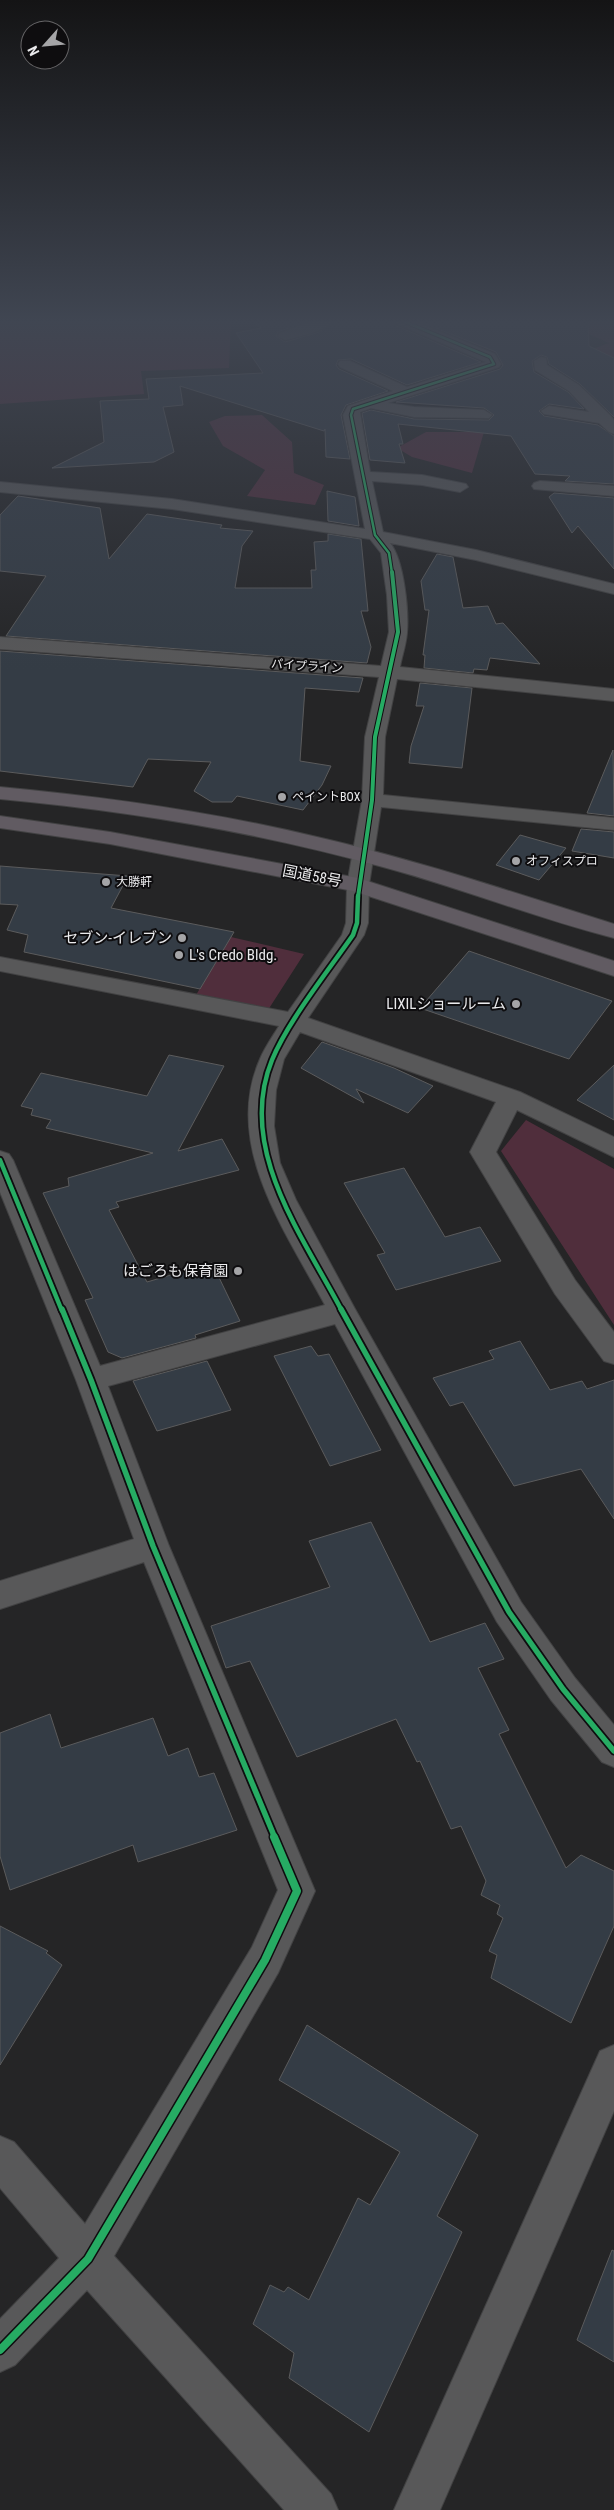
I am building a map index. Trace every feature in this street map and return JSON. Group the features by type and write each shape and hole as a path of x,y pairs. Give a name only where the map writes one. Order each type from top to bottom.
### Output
{"highway":[{"path":"0,793 135,808 298,838 363,854 614,931"},
{"name":"国道58号","path":"0,822 110,838 358,886 614,969"}],"street":[{"path":"356,436 375,535 389,552 396,595 398,632 375,737 372,800 358,886 357,923 353,935 294,1021 272,1059 263,1090 261,1126 267,1164 283,1200 342,1311 508,1612 563,1688 614,1751"},
{"path":"364,476 422,480 460,487"},
{"path":"540,486 614,491"},
{"path":"0,487 265,517 375,535 459,552 614,590"},
{"name":"パイプライン","path":"0,644 389,672 614,695"},
{"path":"372,800 614,824"},
{"path":"0,964 294,1021 510,1098 614,1148"},
{"path":"510,1098 483,1152 565,1287 614,1352"},
{"path":"0,1160 91,1380 153,1546 297,1891 265,1960 88,2259 0,2350"},
{"path":"91,1380 342,1311"},
{"path":"0,1595 153,1546"},
{"path":"417,2510 614,2065"},
{"path":"0,2156 88,2259 315,2510"}],"shaded area":[{"path":"217,436 285,436 292,442 294,473 324,485 315,505 247,496 265,470 223,446"},
{"path":"419,436 483,436 472,473 412,457 397,448"},
{"path":"231,937 304,954 268,1010 196,995"},
{"path":"526,1120 614,1169 614,1325 501,1151"}],"building":[{"path":"103,436 170,436 174,452 154,462 52,468 104,442"},
{"path":"325,436 345,436 350,459 326,457"},
{"path":"366,436 401,436 403,444 399,444 405,463 370,460"},
{"path":"511,436 614,436 614,484 565,481 570,476 535,474"},
{"path":"327,491 355,497 359,526 328,521"},
{"path":"554,493 614,498 614,569 578,526 572,533 549,497"},
{"path":"18,496 100,508 109,559 147,514 222,525 220,528 253,531 242,546 235,588 312,588 311,570 316,570 314,542 328,541 328,534 361,539 368,611 361,611 371,647 367,663 6,636 46,576 0,571 0,515"},
{"path":"437,554 453,557 463,608 488,606 496,624 503,623 540,664 490,658 487,670 474,669 473,673 424,668 425,655 423,655 429,610 425,610 421,581"},
{"path":"0,651 363,678 359,692 305,688 300,761 331,766 322,785 303,810 237,796 232,802 212,802 194,791 211,762 148,759 133,787 0,771"},
{"path":"420,683 472,688 462,768 409,763 411,746 424,706 416,706"},
{"path":"613,750 614,816 587,813"},
{"path":"581,829 614,832 614,858 572,851"},
{"path":"520,835 566,848 539,880 496,865"},
{"path":"0,866 128,876 111,908 234,932 200,989 24,952 28,935 7,930 18,905 0,904"},
{"name":"LIXILショールーム","path":"469,951 612,1001 569,1059 420,1008"},
{"path":"322,1042 394,1068 433,1086 408,1113 356,1089 364,1103 301,1068"},
{"path":"169,1055 224,1066 178,1151 222,1139 239,1170 116,1202 119,1207 109,1210 147,1282 212,1263 240,1321 195,1335 196,1338 122,1358 108,1352 85,1300 93,1298 43,1193 69,1186 68,1178 153,1153 46,1128 51,1120 31,1115 33,1109 21,1106 41,1073 147,1096"},
{"path":"614,1065 614,1120 577,1100"},
{"path":"404,1168 445,1237 480,1227 501,1261 396,1290 377,1255 385,1253 344,1183"},
{"path":"520,1341 550,1390 582,1381 587,1389 614,1380 614,1519 581,1469 514,1486 463,1402 450,1406 433,1378 494,1359 489,1351"},
{"path":"311,1346 318,1356 329,1354 381,1450 330,1466 274,1356"},
{"path":"207,1361 231,1410 157,1431 133,1381"},
{"path":"371,1522 430,1642 485,1623 504,1659 478,1668 509,1730 499,1734 566,1868 581,1855 614,1871 614,1926 571,2023 491,1978 497,1955 489,1951 503,1918 497,1914 500,1905 481,1895 486,1881 461,1826 451,1829 420,1761 417,1762 396,1719 297,1757 250,1661 226,1668 211,1626 330,1587 309,1541"},
{"path":"50,1714 61,1748 153,1718 168,1756 188,1748 199,1777 214,1773 237,1830 138,1862 133,1845 10,1890 0,1856 0,1733"},
{"path":"0,1926 48,1951 46,1953 62,1965 0,2065"},
{"path":"307,2025 478,2135 437,2216 462,2232 369,2432 289,2378 294,2353 253,2324 270,2285 284,2292 288,2287 309,2300 358,2198 370,2205 400,2152 279,2080"},
{"path":"612,2250 614,2251 614,2362 577,2340"}],"cycle path":[{"path":"355,436 375,535 389,553 396,595 398,632 375,737 372,800 358,885 357,923 353,935 294,1021 272,1059 263,1090 261,1126 267,1163 283,1200 342,1311 509,1612 563,1689 614,1751"},
{"path":"0,1160 91,1380 153,1546 297,1891 265,1960 88,2259 0,2350"}],"place":[{"name":"ペイントBOX","path":"282,797"},
{"name":"オフィスプロ","path":"516,861"},
{"name":"大勝軒","path":"106,882"},
{"name":"セブン-イレブン","path":"182,938"},
{"name":"L's Credo Bldg.","path":"179,955"},
{"name":"LIXILショールーム","path":"516,1004"},
{"name":"はごろも保育園","path":"238,1271"}]}
